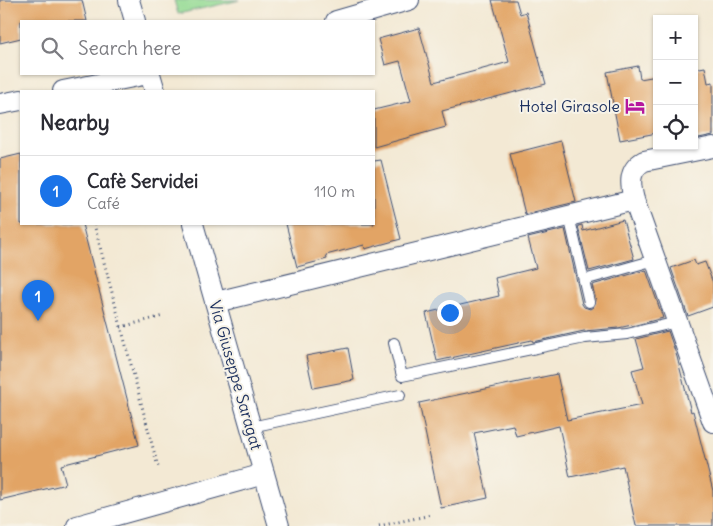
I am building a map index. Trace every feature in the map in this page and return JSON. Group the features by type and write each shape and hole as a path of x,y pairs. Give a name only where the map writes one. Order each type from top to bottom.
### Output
{"street":[{"path":"129,0 135,20"},
{"path":"339,20 409,0"},
{"path":"69,90 144,75"},
{"path":"149,75 155,90"},
{"path":"0,104 20,100"},
{"path":"713,147 644,161 634,170 631,179 634,200 713,422"},
{"path":"216,302 634,200"},
{"name":"Via Giuseppe Saragat","path":"193,225 279,526"},
{"path":"77,526 264,474"}],"lane":[{"path":"569,216 589,302"},
{"path":"584,280 655,260"},
{"path":"394,343 402,376 585,338 627,334 677,322"},
{"path":"251,427 400,395"}],"path":[{"path":"94,225 158,467"},
{"path":"121,327 163,316"},
{"path":"379,526 431,515"}],"green space":[{"path":"174,0 240,0 178,14"}],"building":[{"path":"0,0 82,0 87,20 20,20 20,38 0,43"},
{"path":"492,0 516,0 520,14 526,12 546,84 442,111 446,127 375,147 375,110 411,101 400,61 385,65 378,39 419,28 434,82 509,62"},
{"name":"Hotel Girasole","path":"638,66 640,79 653,77 653,134 620,140 607,72"},
{"path":"705,67 708,83 713,82 713,135 698,138 698,105 698,68"},
{"path":"561,141 576,202 525,214 510,154"},
{"path":"20,154 20,225 82,225 139,445 61,465 66,484 0,500 0,159"},
{"path":"381,160 401,239 365,249 364,245 326,255 327,259 297,267 286,225 375,225 375,161"},
{"path":"623,220 634,259 589,271 578,226 582,225 583,231"},
{"path":"565,229 584,307 590,309 595,304 596,300 592,285 646,270 663,318 632,326 584,331 533,342 532,340 437,361 426,313 499,296 495,278 536,268 528,238"},
{"path":"694,260 696,265 705,262 713,283 713,307 688,316 671,268"},
{"path":"668,331 677,357 691,412 693,411 713,491 713,526 636,526 623,466 570,477 559,426 516,436 513,425 474,433 488,498 441,508 419,403 557,374 567,420 642,405 632,370 644,367 636,339"},
{"path":"348,348 354,380 313,388 306,356"}],"place":[{"name":"Hotel Girasole","path":"635,106"},
{"name":"Cafè Servidei","path":"38,321"}]}
